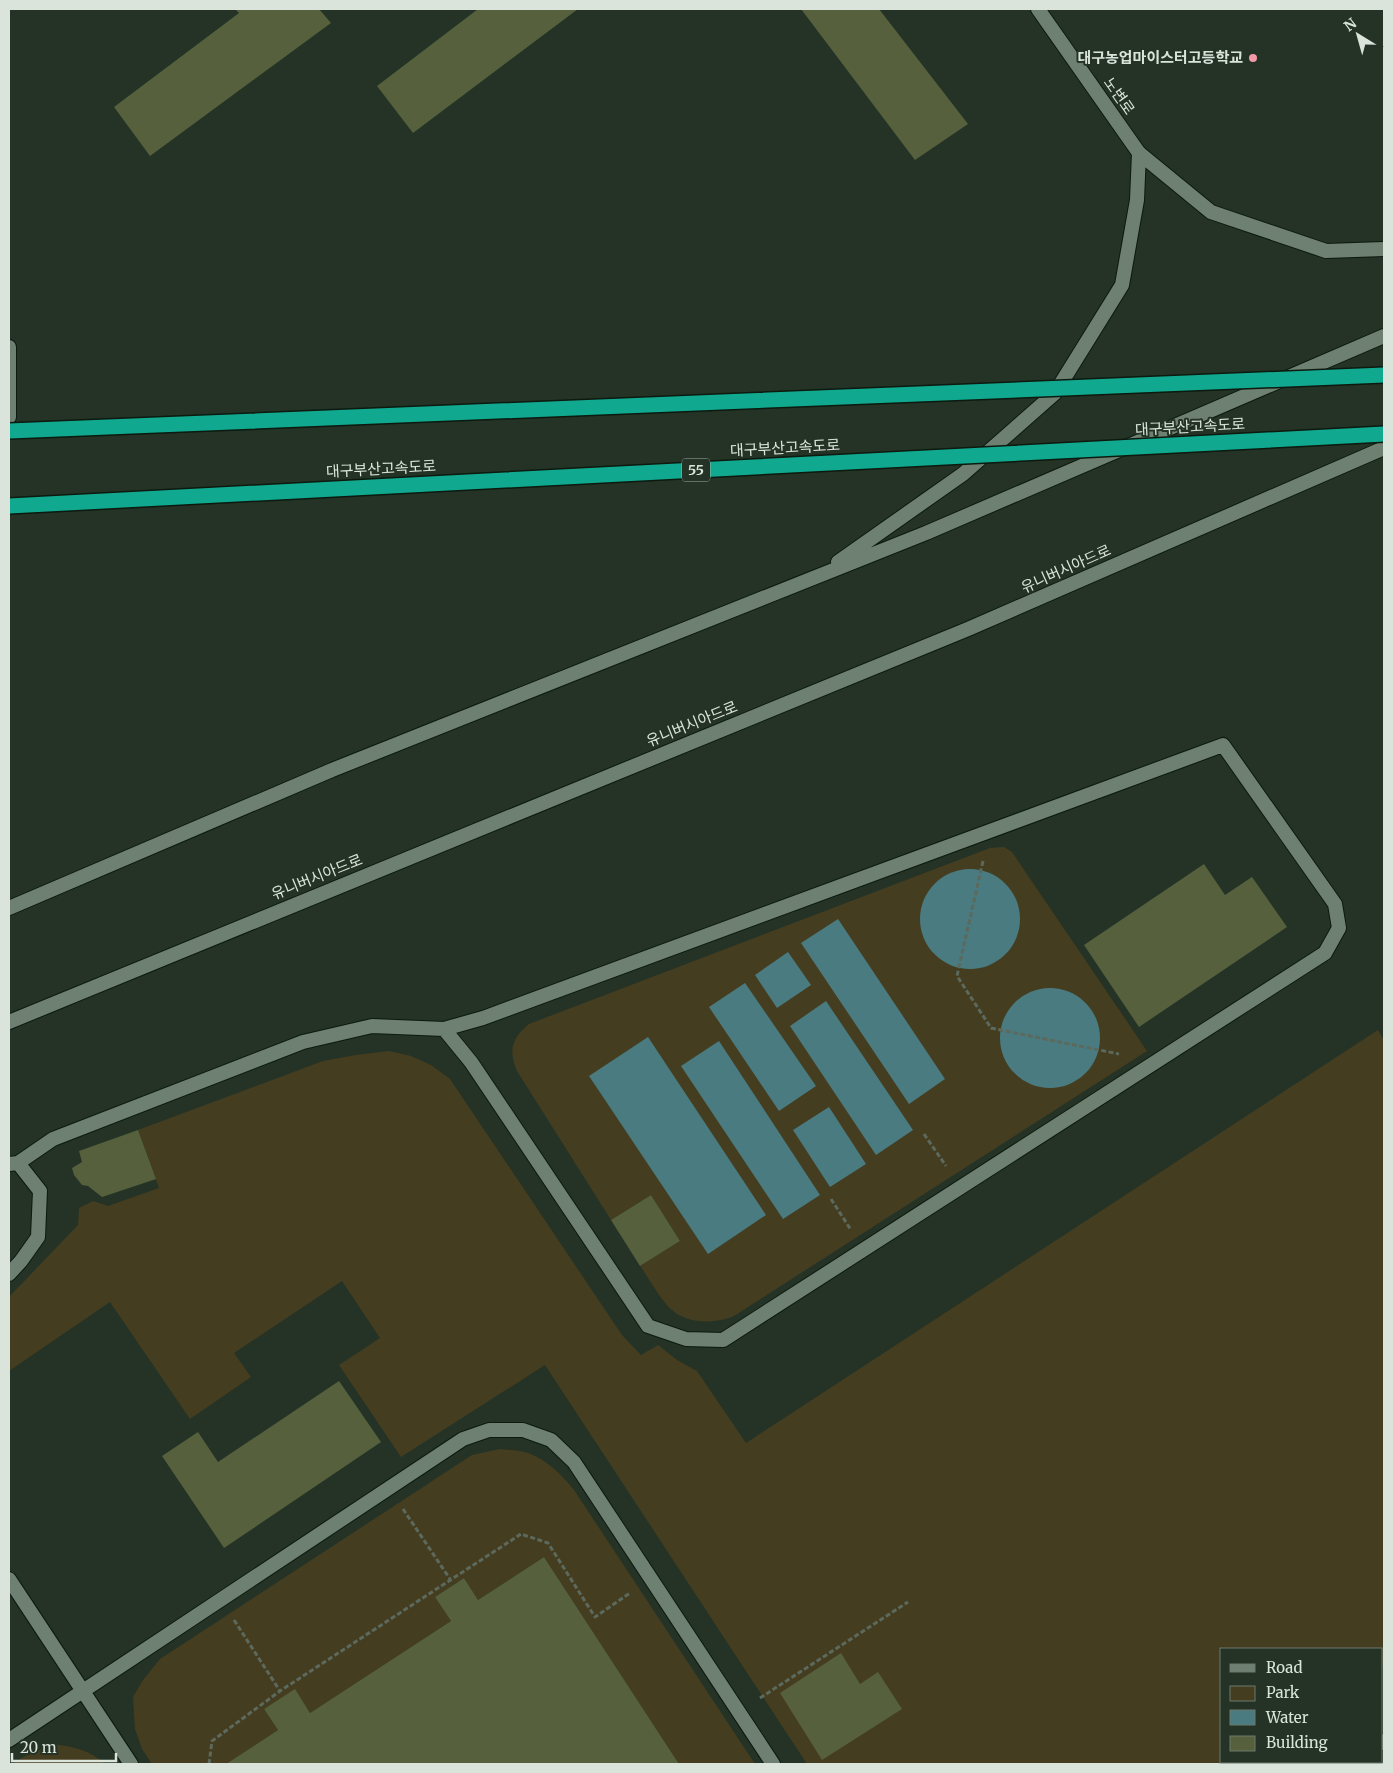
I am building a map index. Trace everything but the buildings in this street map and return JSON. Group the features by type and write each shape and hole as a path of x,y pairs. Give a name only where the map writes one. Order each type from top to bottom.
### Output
{"highway":[{"path":"9,432 1384,375"},
{"name":"대구부산고속도로","path":"9,506 1384,434"}],"main road":[{"name":"노변로","path":"1038,9 1139,153 1211,212 1326,251 1384,250"},
{"path":"818,576 963,474 1055,393 1122,285 1137,200 1139,153"},
{"path":"9,908 342,767 926,533 1384,336"},
{"path":"9,347 9,417"},
{"name":"유니버시아드로","path":"9,1022 968,629 1384,448"},
{"path":"9,1274 21,1261 38,1236 40,1191 13,1164 53,1139 303,1042 372,1026 444,1029 483,1018 1223,745 1334,904 1339,928 1325,953 723,1340 686,1339 648,1326 471,1062 444,1029"},
{"path":"9,1740 463,1439 489,1430 523,1430 551,1440 574,1462 772,1764"},
{"path":"9,1579 131,1764"}],"path":[{"path":"981,870 957,976 986,1021 992,1028 1001,1031 1098,1050"},
{"path":"924,1134 960,1187"},
{"path":"831,1198 864,1249"},
{"path":"389,1488 450,1579"},
{"path":"210,1764 212,1741 280,1691 521,1534 548,1543 595,1617 651,1579"},
{"path":"221,1600 280,1691"},
{"path":"738,1712 908,1602"}],"green space":[{"path":"1004,847 1012,852 1147,1051 734,1316 727,1319 702,1321 678,1315 664,1301 640,1266 680,1241 651,1195 611,1220 517,1071 512,1051 515,1039 529,1024 990,848"},
{"path":"1378,1030 1384,1040 1384,1666 1383,1648 1220,1648 1220,1763 1236,1763 1234,1764 807,1764 545,1365 401,1457 339,1365 380,1338 342,1281 234,1353 251,1377 190,1419 110,1302 9,1371 9,1297 78,1225 79,1208 93,1201 108,1206 159,1188 138,1130 323,1061 389,1051 411,1056 431,1065 450,1079 622,1335 641,1355 658,1345 677,1360 697,1371 746,1443"},
{"path":"500,1449 525,1452 541,1459 559,1473 574,1490 755,1764 679,1764 544,1557 478,1600 464,1578 435,1597 451,1621 310,1713 295,1690 264,1709 278,1730 226,1764 152,1764 142,1749 135,1729 133,1697 143,1680 160,1659 472,1455"},
{"path":"54,1744 68,1746 94,1755 105,1764 13,1764 23,1757"}],"water":[{"path":"970,869 989,873 1005,884 1016,900 1020,919 1016,938 1005,954 989,965 970,969 951,965 935,954 924,938 920,919 924,900 935,884 951,873"},
{"path":"838,919 945,1079 909,1104 801,943"},
{"path":"788,952 811,985 777,1008 755,975"},
{"path":"745,983 816,1086 779,1111 709,1007"},
{"path":"1050,988 1069,992 1085,1003 1096,1019 1100,1038 1096,1057 1085,1073 1069,1084 1050,1088 1031,1084 1015,1073 1004,1057 1000,1038 1004,1019 1015,1003 1031,992"},
{"path":"826,1001 913,1130 876,1155 790,1026"},
{"path":"648,1037 766,1215 708,1254 589,1076"},
{"path":"719,1041 820,1195 783,1219 681,1066"},
{"path":"829,1107 866,1164 830,1187 793,1130"}],"place":[{"name":"대구농업마이스터고등학교","path":"1253,58"}]}
